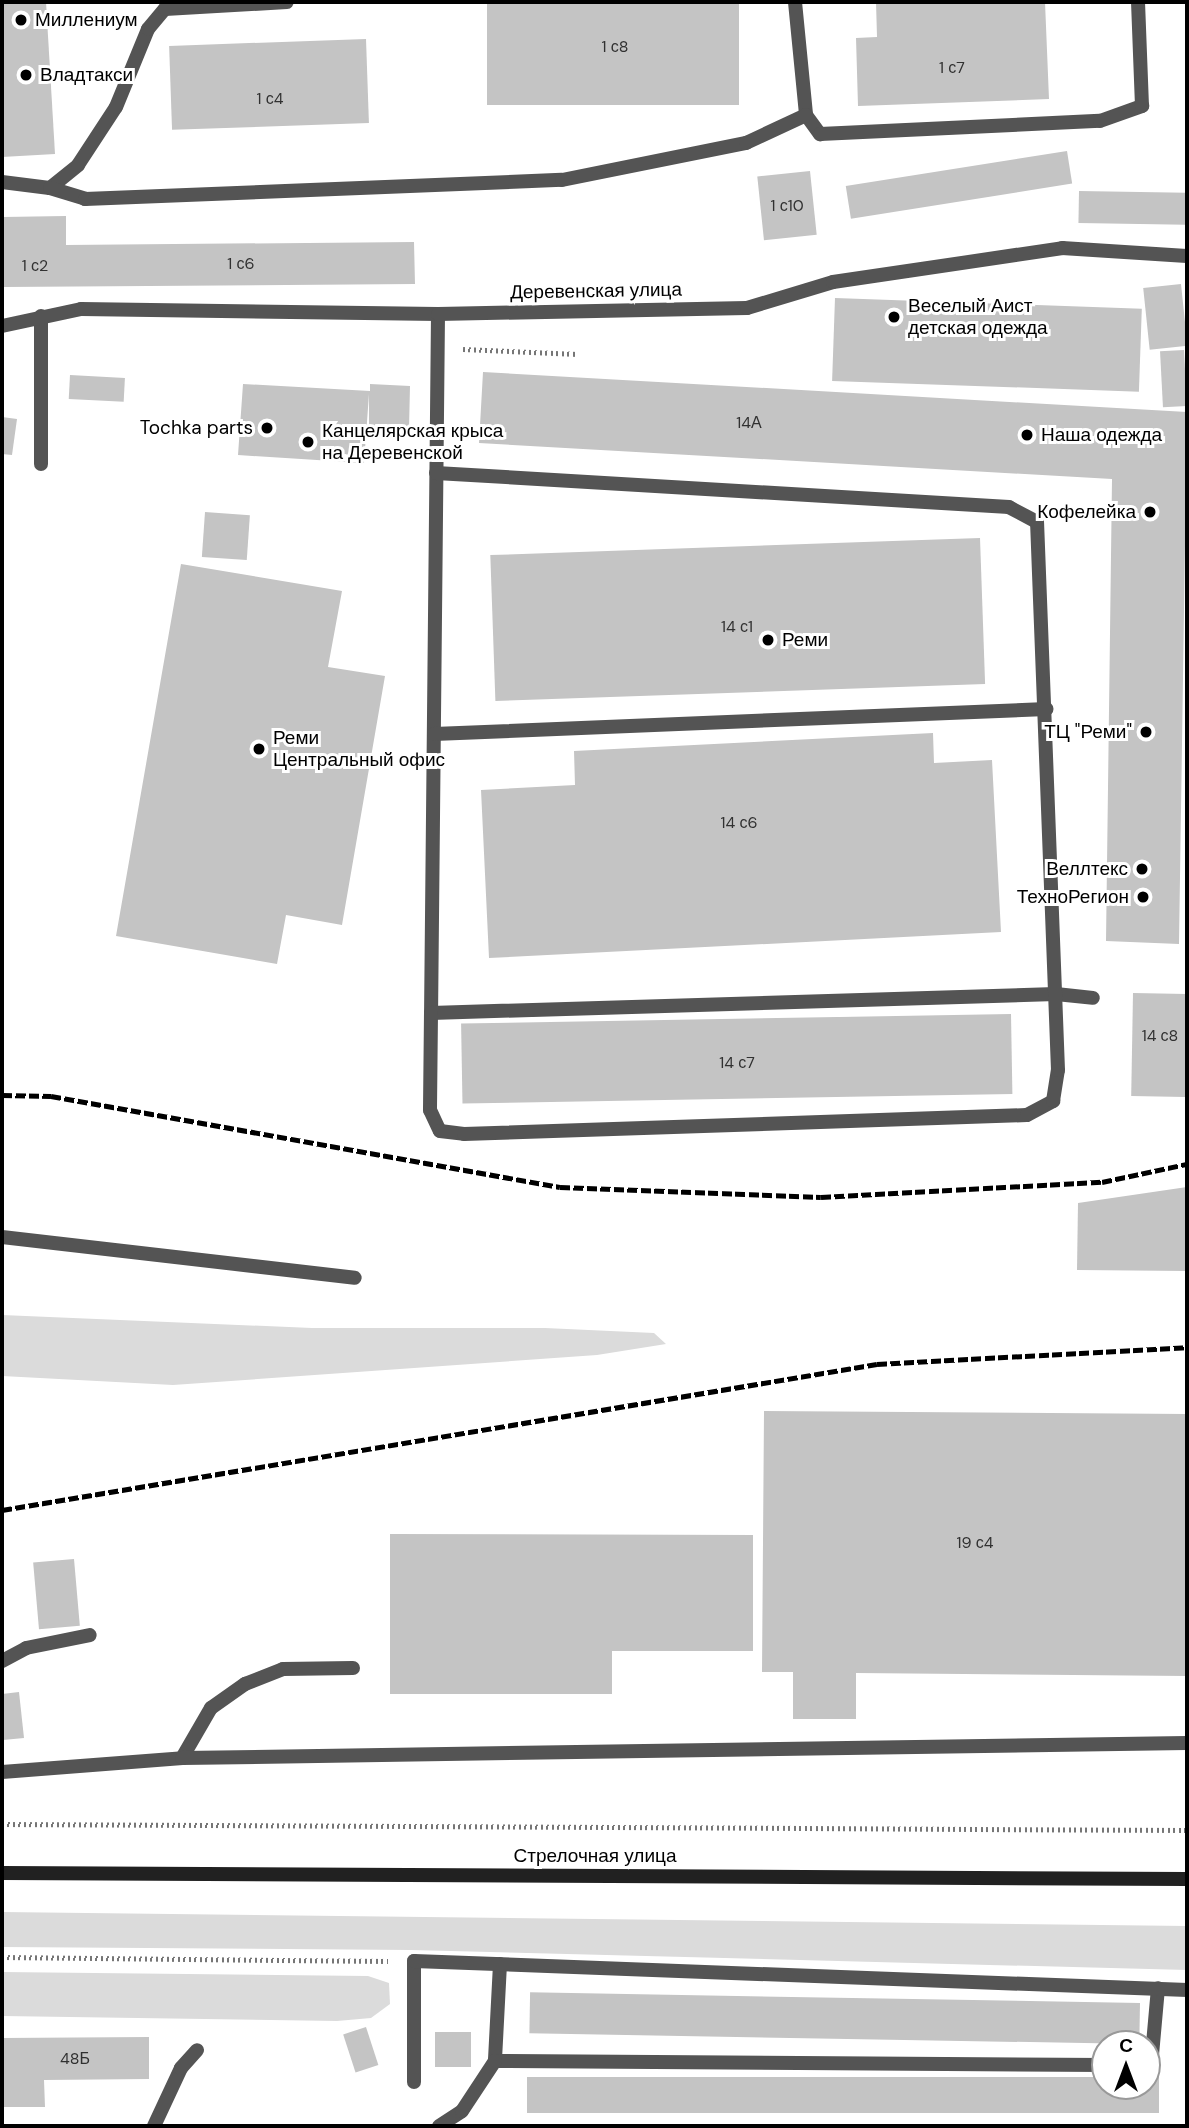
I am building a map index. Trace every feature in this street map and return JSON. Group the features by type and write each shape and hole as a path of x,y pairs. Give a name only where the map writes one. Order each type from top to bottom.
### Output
{"main road":[{"name":"Стрелочная улица","path":"2,1873 1187,1879"}],"lane":[{"path":"50,188 78,165 109,119 148,29 165,9 287,2"},
{"path":"794,2 806,115 821,135 1100,121 1142,106 1138,2"},
{"path":"2,182 50,188 85,199 562,180 746,144 806,115"},
{"name":"Деревенская улица","path":"2,326 81,309 156,307 438,314 747,307 833,282 1062,248 1187,256"},
{"path":"436,473 1009,507 1037,523 1056,994 1058,1070 1053,1101 1027,1115 464,1134 440,1131 430,1110 436,473 438,314"},
{"path":"41,316 41,464"},
{"path":"434,734 1046,709"},
{"path":"431,1013 1056,994 1093,999"},
{"path":"2,1237 355,1278"},
{"path":"2,1661 26,1648 90,1635"},
{"path":"182,1758 211,1708 245,1684 283,1669 353,1668"},
{"path":"2,1772 182,1758 1187,1743"},
{"path":"414,2082 414,1961 1187,1990"},
{"path":"439,2126 462,2111 495,2061 499,1964"},
{"path":"1154,2030 1158,1988"},
{"path":"154,2126 181,2068 197,2050"},
{"path":"495,2061 1091,2065"}],"path":[{"path":"438,349 578,354"},
{"path":"2,1825 1187,1830"},
{"path":"2,1957 414,1961"}],"shaded area":[{"path":"2,1315 312,1328 545,1328 654,1333 666,1344 597,1355 173,1385 2,1376"},
{"path":"2,1912 1187,1926 1187,1970 411,1950 2,1947"},
{"path":"2,1972 368,1976 389,1983 390,2004 371,2018 337,2021 2,2016"}],"building":[{"name":"Владтакси","path":"2,2 46,2 55,154 2,157"},
{"path":"487,2 739,2 739,105 487,105"},
{"path":"876,2 1045,2 1049,99 858,106 856,38 877,37"},
{"path":"366,39 369,123 172,130 169,46"},
{"path":"1067,151 1072,184 851,219 846,186"},
{"path":"810,171 817,235 764,240 757,177"},
{"path":"1079,191 1186,193 1185,225 1078,223"},
{"path":"66,216 66,245 414,242 415,284 3,287 3,217"},
{"path":"1181,284 1187,346 1150,350 1143,288"},
{"path":"835,298 1142,309 1139,392 832,381"},
{"path":"1184,350 1187,406 1163,407 1160,351"},
{"path":"483,372 1187,412 1179,944 1106,941 1112,479 479,443"},
{"path":"70,375 125,378 124,402 69,399"},
{"path":"243,384 370,391 370,384 410,386 409,429 369,428 369,394 364,463 238,455"},
{"path":"2,417 17,419 12,455 2,454"},
{"path":"205,512 250,515 247,560 202,557"},
{"path":"980,538 985,684 495,701 490,555"},
{"path":"181,564 342,591 328,667 385,676 342,925 286,915 277,964 116,936"},
{"path":"933,733 934,763 992,760 1001,932 489,958 481,790 575,785 574,751"},
{"path":"1133,993 1187,994 1185,1097 1131,1096"},
{"path":"1011,1014 1012,1094 462,1104 461,1024"},
{"path":"1187,1187 1187,1271 1077,1270 1078,1203"},
{"path":"764,1411 1187,1414 1187,1676 856,1673 856,1719 793,1719 793,1672 762,1672"},
{"path":"390,1534 753,1535 753,1651 612,1651 612,1694 390,1694"},
{"path":"74,1559 80,1626 39,1629 33,1563"},
{"path":"19,1692 24,1738 3,1740 2,1694"},
{"path":"530,1992 1140,2003 1140,2030 1091,2030 1091,2043 529,2033"},
{"path":"366,2027 378,2065 356,2072 343,2034"},
{"path":"435,2032 471,2032 471,2067 435,2067"},
{"path":"149,2037 149,2079 44,2080 45,2107 2,2107 2,2038"},
{"path":"527,2077 1091,2077 1091,2100 1159,2100 1159,2113 527,2113"}],"railway":[{"path":"2,1095 51,1096 560,1187 821,1197 1102,1182 1187,1164"},
{"path":"2,1510 877,1364 1187,1347"}],"place":[{"name":"Миллениум","path":"21,20"},
{"name":"Владтакси","path":"26,75"},
{"name":"Веселый Аист детская одежда","path":"894,317"},
{"name":"Tochka parts","path":"267,428"},
{"name":"Наша одежда","path":"1027,435"},
{"name":"Канцелярская крыса на Деревенской","path":"308,442"},
{"name":"Кофелейка","path":"1150,512"},
{"name":"Реми","path":"768,640"},
{"name":"ТЦ \"Реми\"","path":"1146,732"},
{"name":"Реми Центральный офис","path":"259,749"},
{"name":"Веллтекс","path":"1142,869"},
{"name":"ТехноРегион","path":"1143,897"}]}
